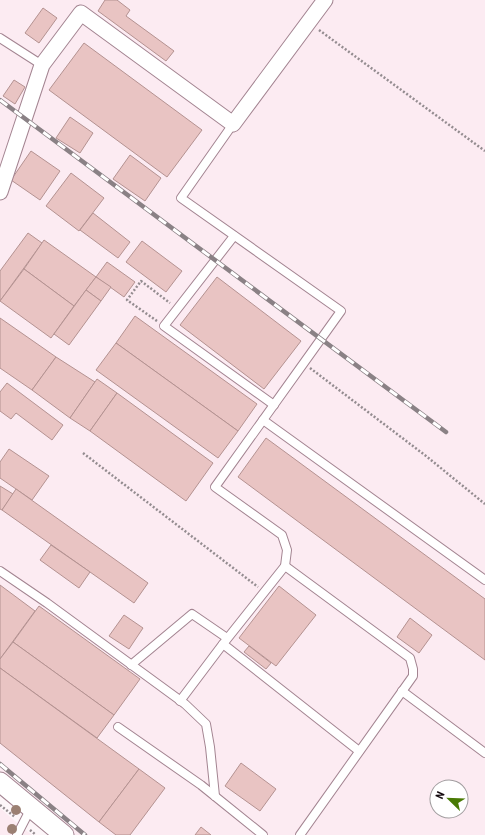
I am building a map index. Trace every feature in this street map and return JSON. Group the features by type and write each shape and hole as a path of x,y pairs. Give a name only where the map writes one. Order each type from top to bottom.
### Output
{"street":[{"path":"0,192 42,65 81,12 233,124 325,0"},
{"path":"0,782 64,835"}],"lane":[{"path":"0,38 42,65"},
{"path":"180,701 225,641 285,566 287,550 282,535 215,487 341,311 181,198 233,124"},
{"path":"234,236 164,326 274,405"},
{"path":"263,420 485,580"},
{"path":"285,566 410,658 413,669 413,676 300,835"},
{"path":"0,572 47,603 180,701 206,724 215,796"},
{"path":"131,665 192,614 359,751"},
{"path":"402,691 485,753"},
{"path":"118,727 201,785 263,835"},
{"path":"17,835 31,808"}],"path":[{"path":"309,22 485,151"},
{"path":"164,326 127,300 141,281 177,309"},
{"path":"304,363 426,456 485,504"},
{"path":"83,453 264,592"}],"shaded area":[{"path":"0,0 485,0 485,835 73,835 0,774"},
{"path":"0,808 23,828 32,835 0,835"}],"building":[{"path":"105,0 117,0 130,10 126,16 174,51 166,61 98,11"},
{"path":"43,8 57,18 39,43 25,33"},
{"path":"84,43 202,130 167,177 49,90"},
{"path":"14,80 25,87 15,104 3,96"},
{"path":"70,117 93,133 80,153 56,138"},
{"path":"31,151 60,171 40,200 11,180"},
{"path":"130,155 161,178 145,201 113,179"},
{"path":"71,173 104,198 79,231 46,206"},
{"path":"93,213 130,242 118,258 80,230"},
{"path":"28,233 42,243 0,301 0,271"},
{"path":"44,240 96,277 74,306 24,269"},
{"path":"142,241 182,271 166,292 126,262"},
{"path":"107,262 135,282 124,297 96,277"},
{"path":"24,269 74,306 51,338 0,301"},
{"path":"96,277 111,287 101,301 86,290"},
{"path":"217,277 301,341 264,389 180,325"},
{"path":"86,290 101,301 69,345 54,334"},
{"path":"135,316 257,404 238,431 116,343"},
{"path":"0,318 56,357 32,390 0,368"},
{"path":"116,343 238,431 218,458 96,370"},
{"path":"56,357 95,382 70,418 32,390"},
{"path":"97,379 117,393 90,431 70,418"},
{"path":"7,383 63,425 52,440 16,413 11,419 0,411 0,392"},
{"path":"117,393 213,463 186,501 90,431"},
{"path":"266,438 485,599 485,660 238,477"},
{"path":"9,449 49,476 32,500 0,478 0,462"},
{"path":"0,486 13,494 2,510 0,509"},
{"path":"16,489 148,583 134,603 2,510"},
{"path":"51,545 90,572 79,588 40,560"},
{"path":"0,585 35,611 0,659"},
{"path":"279,586 316,615 276,666 239,638"},
{"path":"39,606 140,679 114,715 13,642"},
{"path":"124,615 143,628 129,649 109,636"},
{"path":"410,618 432,635 419,653 397,637"},
{"path":"13,642 114,715 97,738 0,668 0,659"},
{"path":"249,646 271,663 266,669 244,652"},
{"path":"0,668 139,769 99,822 0,743"},
{"path":"241,763 276,789 260,811 225,786"},
{"path":"139,769 165,788 130,835 116,835 99,822"},
{"path":"201,827 211,835 195,835"}],"railway":[{"path":"0,100 446,432"},
{"path":"0,764 85,835"}]}
